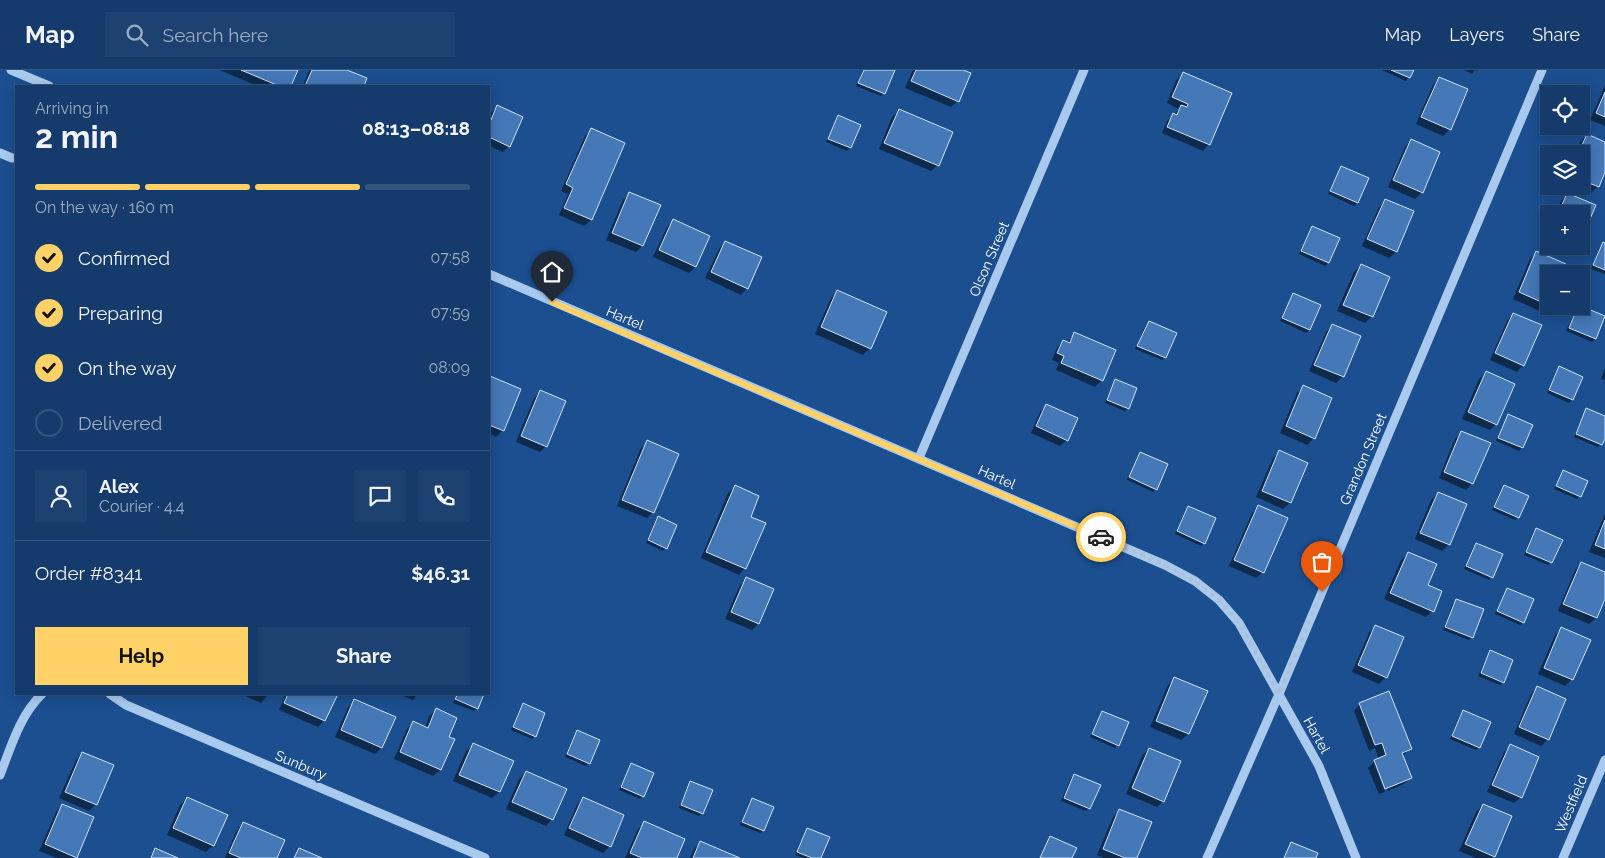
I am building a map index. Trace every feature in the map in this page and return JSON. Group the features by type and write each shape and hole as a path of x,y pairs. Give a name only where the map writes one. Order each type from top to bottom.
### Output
{"street":[{"path":"11,70 46,85"},
{"name":"Olson Street","path":"919,458 1084,70"},
{"name":"Grandon Street","path":"1207,858 1279,694 1542,70"},
{"path":"0,153 12,158"},
{"name":"Hartel","path":"490,274 1165,565 1195,582 1219,600 1239,623 1318,766 1356,858"},
{"path":"0,775 23,719 41,695"},
{"name":"Sunbury","path":"111,695 126,705 485,858"},
{"name":"Westfield","path":"1563,858 1605,760"}],"building":[{"path":"241,70 298,70 291,85 277,85"},
{"path":"312,70 347,70 367,78 364,85 305,85"},
{"path":"864,70 895,70 885,94 858,83"},
{"path":"916,70 963,70 971,73 959,102 911,81"},
{"path":"1391,70 1414,70 1410,78"},
{"path":"1183,72 1232,93 1210,145 1167,127 1173,113 1177,115 1181,105 1187,107 1188,104 1172,97"},
{"path":"1439,77 1468,89 1451,130 1421,117"},
{"path":"1605,92 1605,117 1596,113"},
{"path":"497,105 523,117 510,147 490,137 491,120"},
{"path":"899,109 953,132 939,166 884,143"},
{"path":"838,115 861,125 851,148 828,139"},
{"path":"591,128 625,143 592,220 564,208 573,188 566,184"},
{"path":"1587,135 1605,142 1605,172 1599,187 1590,184 1590,145 1582,145"},
{"path":"1411,139 1440,152 1423,193 1393,180"},
{"path":"1341,166 1369,178 1358,203 1330,191"},
{"path":"629,192 661,205 643,246 612,233"},
{"path":"1566,195 1572,195 1596,205 1590,219 1590,205 1562,205"},
{"path":"1385,199 1414,211 1397,252 1367,239"},
{"path":"673,219 710,236 696,267 659,250"},
{"path":"1312,226 1340,238 1329,263 1301,251"},
{"path":"725,241 762,257 748,289 711,272"},
{"path":"1603,242 1605,243 1605,270 1593,265"},
{"path":"1536,251 1540,253 1540,255 1545,255 1566,264 1540,265 1540,301 1519,292"},
{"path":"1361,264 1390,277 1373,317 1343,305"},
{"path":"837,290 887,312 871,349 821,327"},
{"path":"1293,293 1321,305 1310,330 1282,318"},
{"path":"1590,310 1605,316 1596,339 1569,328 1574,315 1590,315"},
{"path":"1513,313 1542,325 1524,366 1495,353"},
{"path":"1149,321 1177,333 1166,358 1137,346"},
{"path":"1332,324 1361,336 1344,377 1314,365"},
{"path":"1074,332 1116,350 1103,381 1061,363 1064,356 1057,353 1063,340 1070,343"},
{"path":"1559,366 1583,377 1573,400 1549,390"},
{"path":"1486,371 1515,384 1497,425 1468,412"},
{"path":"490,376 521,389 504,431 490,425"},
{"path":"1115,379 1137,388 1129,409 1107,400"},
{"path":"1303,385 1332,398 1315,439 1286,426"},
{"path":"540,390 566,401 547,447 521,436"},
{"path":"1046,404 1078,418 1068,441 1036,426"},
{"path":"1586,408 1605,416 1605,439 1602,445 1576,434"},
{"path":"1508,414 1533,425 1523,448 1498,438"},
{"path":"1461,431 1491,443 1473,484 1444,472"},
{"path":"647,440 679,454 654,513 622,500"},
{"path":"1279,450 1308,463 1291,503 1262,491"},
{"path":"1140,452 1168,464 1157,490 1129,477"},
{"path":"1563,470 1588,481 1581,497 1556,486"},
{"path":"735,485 759,496 751,517 766,523 746,569 706,552"},
{"path":"1504,485 1529,496 1519,518 1494,507"},
{"path":"1438,492 1467,504 1450,545 1420,533"},
{"path":"1258,505 1288,518 1264,573 1234,560"},
{"path":"1188,506 1216,518 1205,544 1177,531"},
{"path":"658,516 677,525 667,549 648,540"},
{"path":"1605,520 1605,549 1595,545"},
{"path":"1536,528 1563,540 1552,563 1526,552"},
{"path":"1476,543 1503,554 1493,578 1466,566"},
{"path":"1408,552 1437,564 1428,585 1442,591 1434,612 1390,593"},
{"path":"1581,562 1605,572 1605,599 1597,618 1563,604"},
{"path":"746,577 774,589 759,624 731,612"},
{"path":"1507,588 1534,599 1524,623 1497,611"},
{"path":"1456,599 1484,609 1473,638 1445,627"},
{"path":"1375,625 1404,637 1387,678 1358,665"},
{"path":"1561,627 1591,640 1573,680 1544,668"},
{"path":"1490,650 1513,660 1504,683 1481,673"},
{"path":"1174,677 1208,691 1189,734 1156,721"},
{"path":"1537,686 1566,699 1549,740 1519,727"},
{"path":"1389,691 1412,749 1402,753 1412,778 1385,789 1374,760 1386,755 1382,743 1375,745 1359,703"},
{"path":"288,695 338,695 325,721 284,703"},
{"path":"457,695 484,695 478,709 455,699"},
{"path":"354,699 396,717 382,748 341,730"},
{"path":"523,703 545,713 536,737 513,727"},
{"path":"436,708 457,718 449,737 455,739 441,770 400,752 413,721 428,728"},
{"path":"1463,710 1491,722 1480,748 1452,736"},
{"path":"1102,711 1129,722 1119,746 1092,734"},
{"path":"577,730 600,740 590,764 567,754"},
{"path":"473,743 514,761 500,792 459,775"},
{"path":"1510,744 1539,757 1522,798 1492,785"},
{"path":"1149,748 1181,761 1164,802 1132,788"},
{"path":"82,752 114,765 97,805 65,792"},
{"path":"631,763 654,773 644,797 621,787"},
{"path":"526,771 567,789 553,820 512,802"},
{"path":"1074,774 1101,785 1090,809 1064,798"},
{"path":"690,781 713,790 703,814 681,805"},
{"path":"187,797 228,815 214,846 173,828"},
{"path":"583,797 624,815 611,847 569,828"},
{"path":"752,798 774,807 764,831 742,822"},
{"path":"62,804 94,817 77,858 45,844"},
{"path":"1483,804 1512,816 1495,857 1465,844"},
{"path":"1119,809 1152,822 1137,858 1125,858 1103,849"},
{"path":"644,821 685,839 677,858 642,858 630,853"},
{"path":"243,822 285,840 277,858 241,858 229,853"},
{"path":"807,828 830,837 821,858 812,858 797,852"},
{"path":"1050,836 1077,848 1072,858 1040,858"},
{"path":"700,841 740,858 693,858"},
{"path":"1291,842 1318,853 1316,858 1284,858"},
{"path":"155,848 178,858 151,858"},
{"path":"299,848 322,858 294,858"}],"way so far":[{"path":"1101,537 1165,565 1195,582 1219,600 1239,623 1279,694 1322,592"}],"route":[{"path":"552,302 1101,537"}]}
